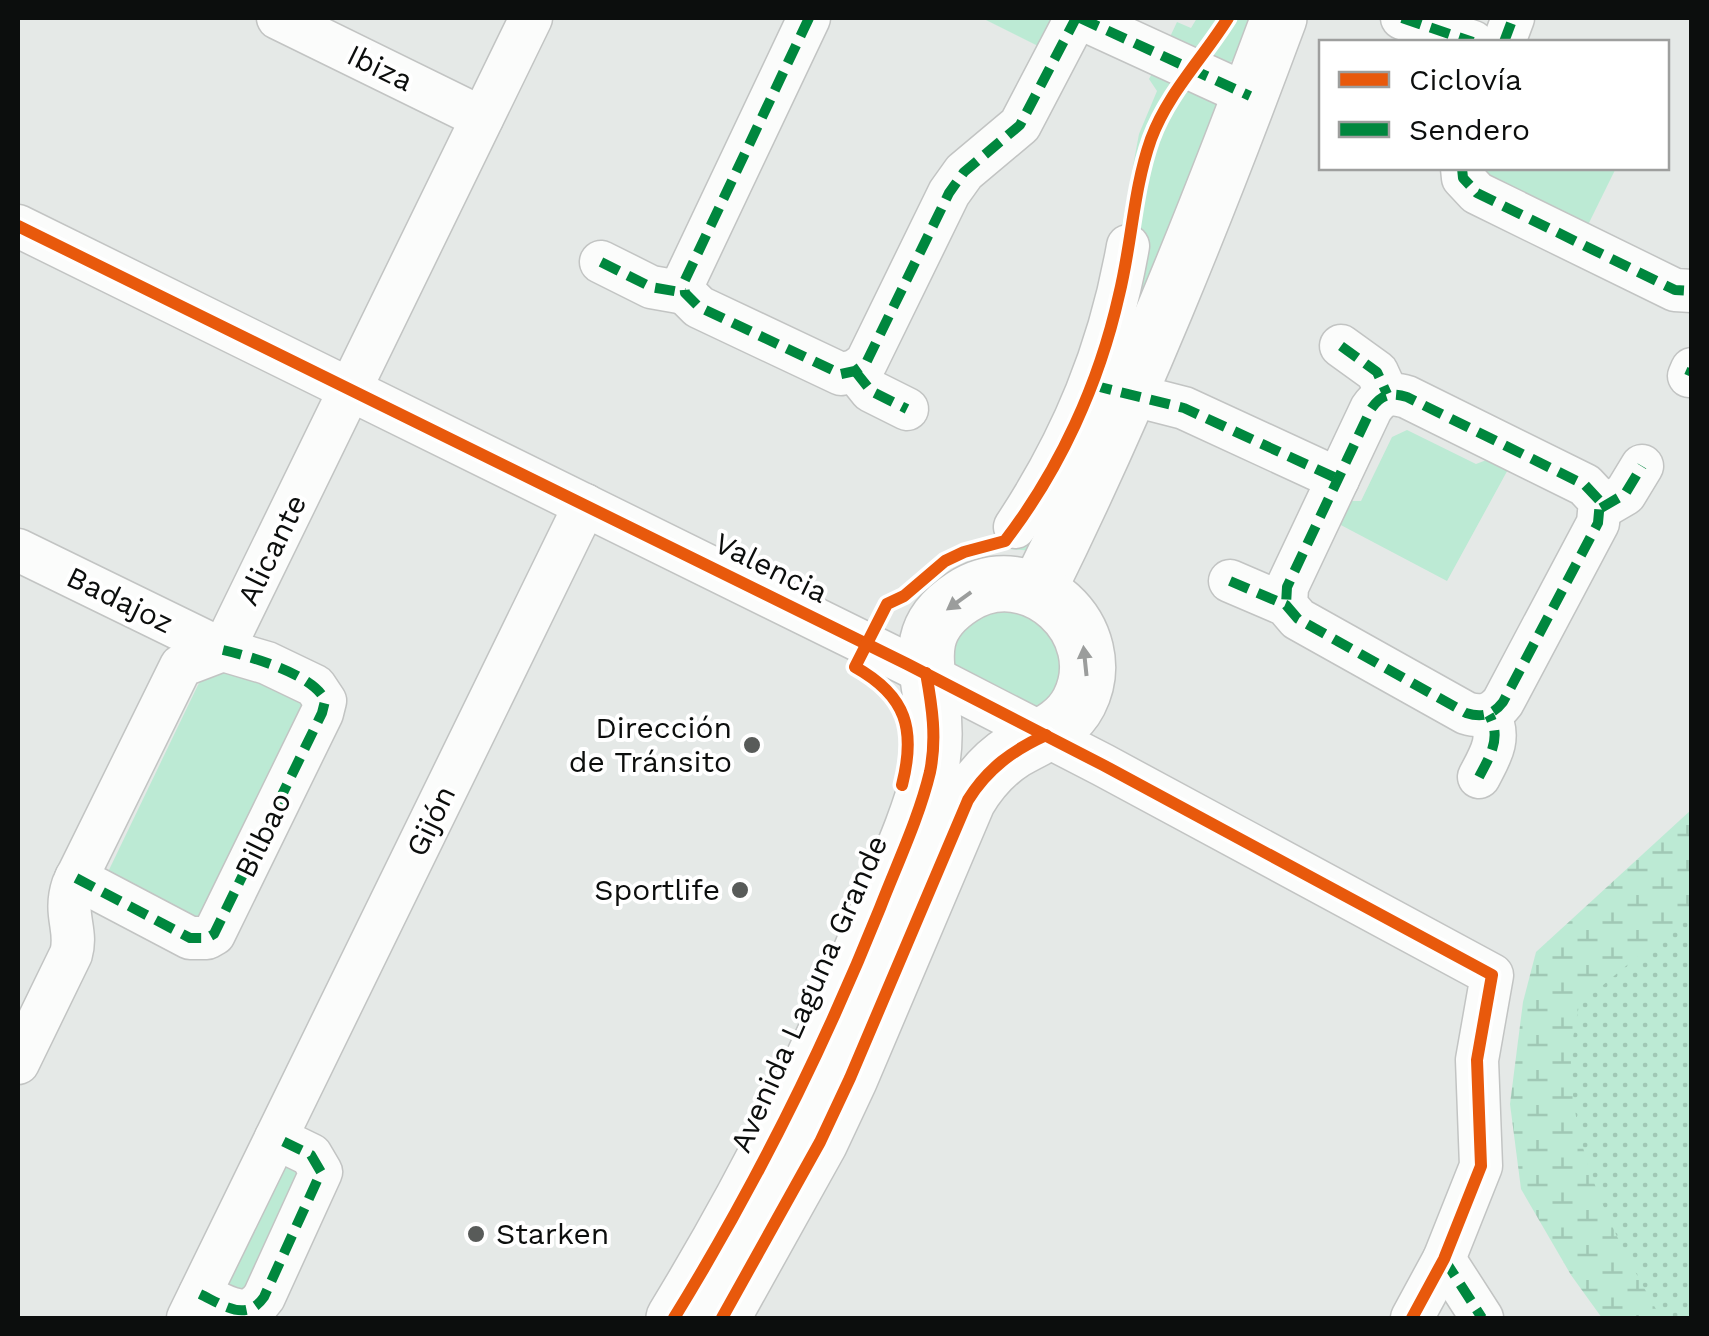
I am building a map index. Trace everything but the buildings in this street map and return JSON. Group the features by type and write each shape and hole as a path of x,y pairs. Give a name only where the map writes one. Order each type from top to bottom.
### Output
{"main road":[{"path":"722,1318 835,1110 968,800 994,766 1046,735 1073,712 1082,696 1086,660 1082,641 1065,611 1038,590 1112,389 1213,196 1280,18"},
{"name":"Avenida Laguna Grande","path":"674,1318 798,1092 864,948 903,849 930,771 934,745 924,651 932,631 960,598 990,584 1006,582 1038,590"}],"street":[{"name":"Ibiza","path":"278,18 482,118"},
{"name":"Alicante","path":"223,650 532,18"},
{"path":"685,292 688,272 809,18"},
{"path":"856,372 872,352 949,194 964,172 1020,125 1078,18 1250,96"},
{"path":"1402,18 1467,40"},
{"path":"1462,170 1463,178 1478,193 1675,290 1692,291"},
{"name":"Valencia","path":"18,226 926,673 1492,975 1477,1060 1481,1166 1444,1259"},
{"path":"1015,527 1062,452 1112,389 1128,246"},
{"path":"601,262 662,291 685,292 698,307 834,372 856,372"},
{"path":"1341,346 1377,372 1387,394"},
{"path":"856,372 870,391 907,409"},
{"path":"1112,389 1184,408 1338,479"},
{"path":"1286,606 1286,586 1371,409 1387,394"},
{"path":"1230,582 1286,606 1298,619 1466,713 1489,715 1503,702 1598,523 1602,508 1596,494 1585,485 1407,397 1387,394"},
{"path":"1602,508 1625,494 1642,466"},
{"name":"Gijón","path":"276,1138 311,1155 321,1172 264,1297 255,1308 240,1312 194,1306 276,1138 585,505"},
{"name":"Badajoz","path":"18,550 223,650"},
{"path":"18,1063 71,954 67,901 76,878 181,666 223,650"},
{"name":"Bilbao","path":"76,878 190,938 214,934 325,701 314,686 266,663 223,650"},
{"path":"1479,777 1495,746 1496,733 1489,715"},
{"path":"1412,1318 1444,1259 1482,1318"}],"green space":[{"path":"982,18 1058,18 1042,48"},
{"path":"1197,18 1249,18 1234,60 1220,67 1169,39 1177,22 1191,28"},
{"path":"1156,66 1230,102 1033,551 987,547 999,534 1026,533 1120,235 1139,134 1157,91 1149,79"},
{"path":"1476,170 1615,170 1585,231 1477,175"},
{"path":"1407,430 1476,464 1497,456 1511,464 1447,581 1337,523 1349,501 1361,501 1392,437"},
{"path":"983,608 1032,611 1072,667 1049,714 943,663 944,639"},
{"path":"211,669 308,693 206,926 107,874 198,685"},
{"path":"1691,810 1691,1318 1602,1318 1571,1275 1521,1189 1510,1104 1523,1002 1536,952"},
{"path":"1691,912 1691,1318 1661,1318 1613,1228 1588,1166 1574,1101 1571,1051 1579,1005"},
{"path":"287,1159 307,1176 245,1295 217,1293"}],"marked path":[{"path":"809,18 684,282 685,293 699,307 841,374 866,363 949,193 964,172 1020,125 1076,18"},
{"path":"1080,18 1250,96"},
{"path":"1402,18 1467,40"},
{"path":"1505,40 1513,18"},
{"path":"1462,170 1463,178 1477,193 1675,290 1692,291"},
{"path":"601,262 651,287 685,293"},
{"path":"1341,346 1377,372 1387,394"},
{"path":"1689,376 1692,369"},
{"path":"855,371 871,391 907,409"},
{"path":"1092,385 1184,408 1338,479"},
{"path":"1230,581 1286,605 1298,619 1466,713 1487,714 1503,702 1598,523 1600,501 1585,485 1407,397 1387,396 1371,409 1287,587 1286,605"},
{"path":"1601,508 1625,494 1642,466"},
{"path":"76,878 190,938 214,934 325,701 296,675 223,650"},
{"path":"1479,777 1494,739 1489,715"},
{"path":"200,1294 242,1310 257,1305 264,1297 321,1172 311,1155 276,1138"},
{"path":"1444,1259 1482,1318"}],"cycle path":[{"path":"902,785 908,747 903,716 886,690 855,667 887,604 904,596 945,561 1005,541 1043,485 1089,393 1111,328 1151,139 1176,91 1228,18"},
{"path":"18,226 907,664 1492,975 1477,1060 1481,1166 1444,1259 1412,1318"},
{"path":"674,1318 786,1118 835,1014 907,841 932,759 933,722 926,673"},
{"path":"722,1318 820,1142 968,800 1002,762 1046,735"}],"place":[{"name":"Dirección de Tránsito","path":"752,745"},
{"name":"Sportlife","path":"740,890"},
{"name":"Starken","path":"476,1234"}]}
